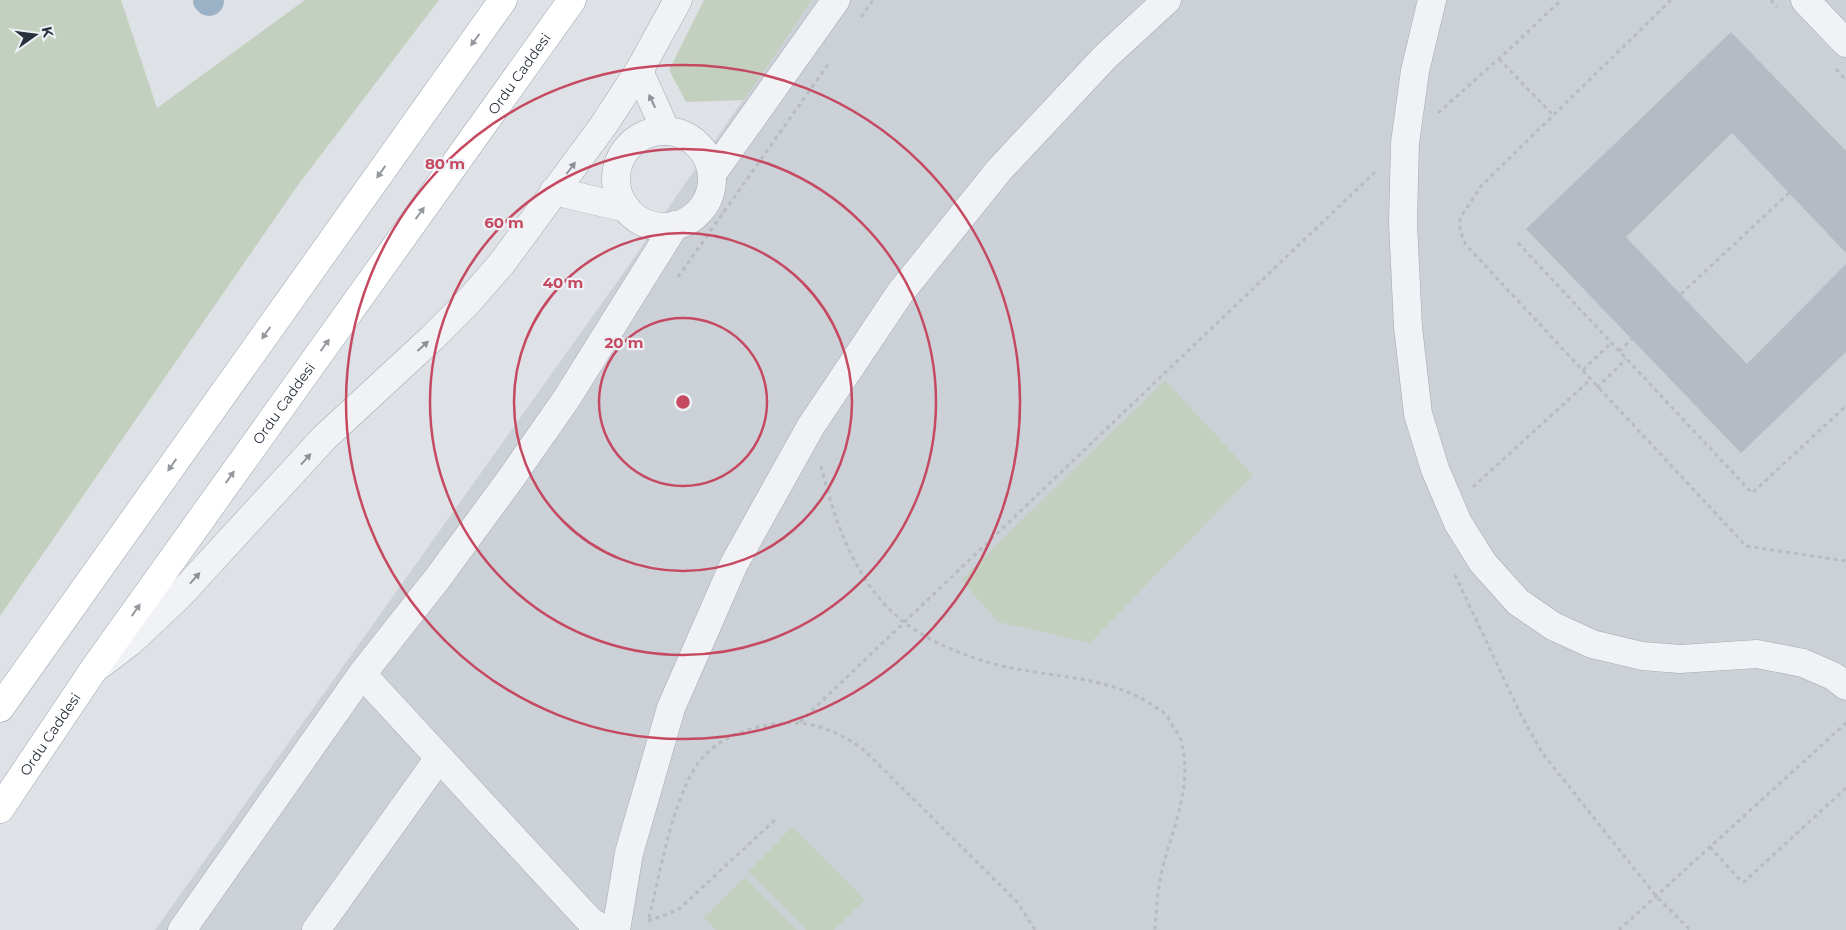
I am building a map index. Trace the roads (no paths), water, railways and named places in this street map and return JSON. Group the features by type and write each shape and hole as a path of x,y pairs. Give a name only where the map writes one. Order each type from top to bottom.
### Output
{"main road":[{"path":"0,708 503,0"},
{"name":"Ordu Caddesi","path":"0,809 94,669 572,0"}],"lane":[{"path":"94,669 130,642 179,596 324,438 468,302 502,263 603,126 638,71 678,0"},
{"path":"712,174 836,0"},
{"path":"629,927 629,853 671,708 734,564 811,426 900,293 1000,169 1105,57 1167,0"},
{"path":"1432,0 1415,71 1405,143 1403,224 1408,327 1418,414 1435,469 1458,523 1483,564 1518,602 1553,626 1592,644 1642,656 1680,658 1758,654 1802,663 1833,676 1846,686"},
{"path":"1805,0 1846,43"},
{"path":"638,71 666,131"},
{"path":"652,132 680,133 697,144 708,161 712,174 711,188 715,207 698,212 688,220 675,225 662,227 648,224 636,218 626,208 619,196 616,183 616,169 621,156 629,145 640,137 652,132"},
{"path":"554,192 626,208"},
{"path":"182,930 362,674 437,579 514,474 567,398 675,225"},
{"path":"362,674 590,921 605,930"},
{"path":"316,930 439,758"}]}
